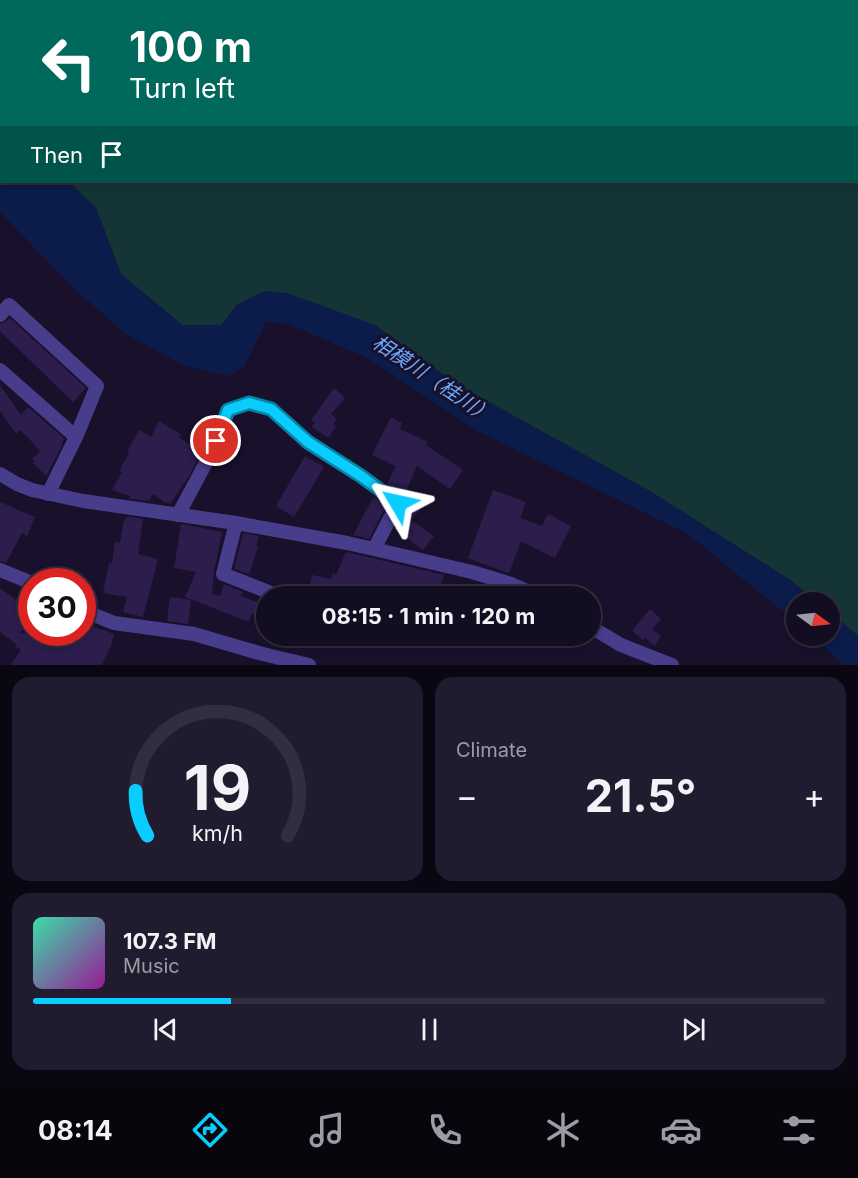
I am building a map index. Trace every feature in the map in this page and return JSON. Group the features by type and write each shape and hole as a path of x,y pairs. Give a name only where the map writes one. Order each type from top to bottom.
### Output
{"street":[{"path":"0,315 9,305 97,386 76,437 48,494"},
{"path":"0,370 76,437"},
{"path":"178,515 209,457 228,410 249,403 271,409 308,442 398,503 374,549"},
{"path":"1,478 32,490 93,503 236,523 347,543 472,572 515,586"},
{"path":"236,523 224,574 256,587"},
{"path":"0,570 18,577"},
{"path":"96,616 114,623 195,634 309,665"},
{"path":"601,633 621,645 672,665"}],"green space":[{"path":"68,183 858,183 858,636 840,621 840,592 805,592 790,580 648,490 456,384 375,325 238,304 221,325 182,325 121,274 96,208"}],"water":[{"name":"相模川（桂川）","path":"0,183 68,183 72,185 96,208 121,274 182,325 221,325 238,304 265,291 287,293 375,325 456,384 648,490 790,580 805,592 786,592 786,614 688,534 474,429 367,358 289,324 266,322 244,367 228,376 185,366 124,333 75,289 0,212"},
{"path":"840,621 858,636 858,665 844,665 824,646 840,646"}],"building":[{"path":"10,318 86,388 73,402 0,331 0,324"},
{"path":"0,385 21,415 28,407 65,439 46,476 32,459 40,451 21,430 16,434 0,411"},
{"path":"334,388 345,398 331,414 337,419 333,424 336,426 328,438 312,427 315,423 311,420"},
{"path":"391,417 402,423 400,429 428,442 426,445 463,470 450,489 417,466 407,488 425,505 411,520 434,536 423,550 395,529 407,504 404,496 387,484 396,466 372,455"},
{"path":"159,421 181,434 179,437 201,453 170,504 153,494 149,501 130,499 130,496 112,490 122,472 119,471 129,453 127,452 139,430 151,437"},
{"path":"305,456 324,467 294,517 276,506"},
{"path":"493,490 526,502 520,518 542,526 548,514 571,526 555,558 521,541 509,573 468,558"},
{"path":"374,496 386,506 369,539 353,535"},
{"path":"0,502 35,517 27,536 22,533 6,563 0,561"},
{"path":"127,516 143,519 138,554 158,559 143,617 123,612 127,597 103,593 109,563 112,563 115,542 120,543 124,519"},
{"path":"181,524 222,532 212,594 220,596 224,584 243,592 241,596 256,602 256,614 252,613 249,622 185,597 196,572 174,568"},
{"path":"243,533 259,536 256,546 258,547 249,574 234,569"},
{"path":"346,552 444,575 440,586 310,586 312,575 331,579 333,573 336,575"},
{"path":"0,588 16,600 18,597 18,646 96,646 96,627 114,634 102,665 10,665 21,650 0,632"},
{"path":"170,597 191,600 188,624 167,621"},
{"path":"650,609 661,619 652,629 661,636 655,646 632,631"}],"route":[{"path":"216,441 228,410 249,403 271,409 308,442 398,503"}]}
